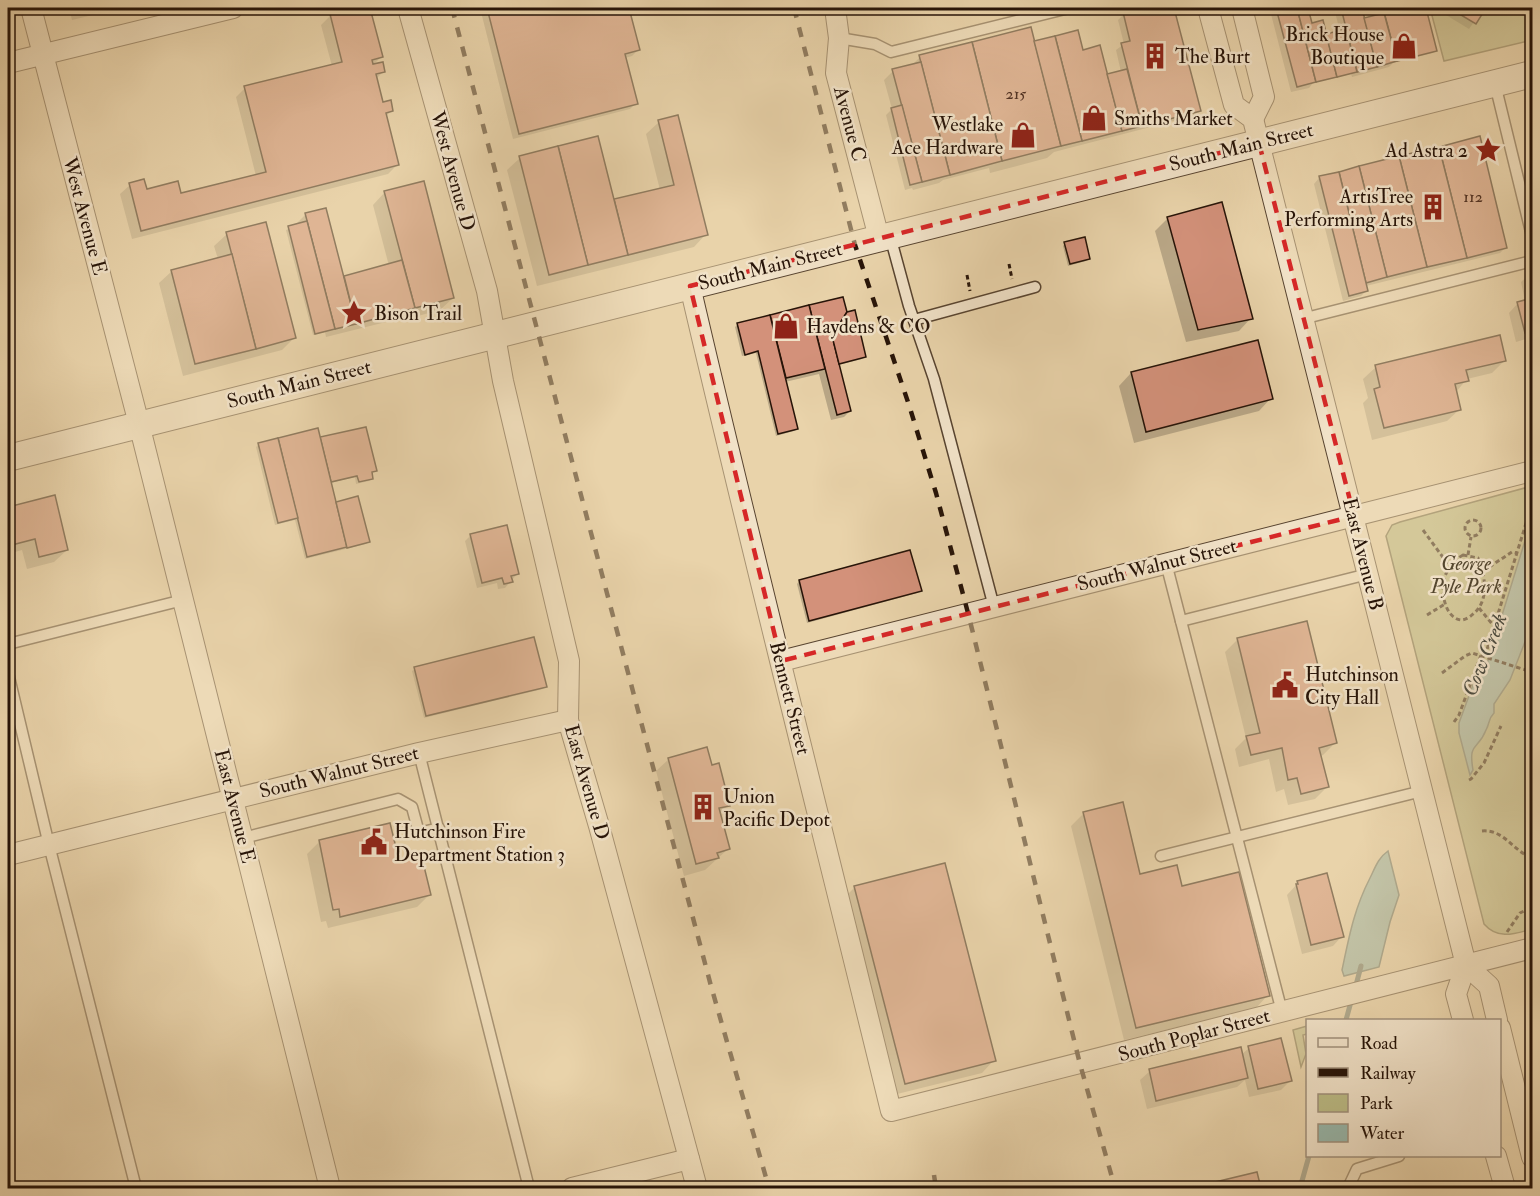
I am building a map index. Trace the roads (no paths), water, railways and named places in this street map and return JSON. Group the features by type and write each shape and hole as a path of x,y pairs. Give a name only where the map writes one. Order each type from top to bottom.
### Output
{"street":[{"name":"West Avenue E","path":"31,8 140,424"},
{"path":"8,63 232,8"},
{"name":"West Avenue D","path":"408,8 486,291 494,335"},
{"name":"Avenue C","path":"835,8 839,38 836,73 885,237"},
{"path":"1208,8 1233,105 1256,131"},
{"path":"1242,8 1264,97 1256,131"},
{"name":"South Main Street","path":"8,458 885,237 1256,131 1495,84 1530,75"},
{"name":"East Avenue B","path":"1256,131 1466,965"},
{"name":"Bennett Street","path":"690,286 740,501 891,1111"},
{"name":"East Avenue D","path":"494,335 569,661 568,720 697,1188"},
{"name":"East Avenue E","path":"140,424 330,1188"},
{"name":"South Walnut Street","path":"781,661 1531,472"},
{"name":"South Walnut Street","path":"8,855 419,753 568,720"},
{"name":"South Poplar Street","path":"891,1111 1533,948"},
{"path":"1463,1019 1456,994 1466,965 1489,986 1497,1019"},
{"path":"1501,1033 1533,1157"},
{"path":"1496,1157 1504,1188"},
{"path":"572,1188 689,1159"}],"lane":[{"path":"839,38 875,44 891,52 1069,8"},
{"path":"1495,84 1533,236"},
{"path":"885,237 934,379 994,607"},
{"path":"1302,318 1533,261"},
{"path":"914,320 1035,287"},
{"path":"1166,563 1282,1012"},
{"path":"1181,621 1368,574"},
{"path":"8,644 183,600"},
{"path":"8,673 136,1188"},
{"path":"419,753 529,1188"},
{"path":"1161,856 1422,791"},
{"path":"243,838 398,799 412,807 419,833 439,828"},
{"path":"1348,1188 1357,1168 1393,1157"}],"water":[{"path":"1532,518 1532,624 1510,680 1494,704 1494,713 1483,737 1473,750 1473,770 1470,775 1459,733 1459,723 1481,663 1487,664"},
{"path":"1388,851 1399,895 1379,967 1344,976 1342,970 1360,901 1377,863"}],"waterway":[{"name":"Cow Creek","path":"1355,989 1361,966"},
{"name":"Cow Creek","path":"1346,1019 1352,998"},
{"name":"Cow Creek","path":"1300,1188 1309,1157"}],"railway":[{"path":"452,8 711,986 769,1188"},
{"path":"794,8 855,245 936,493 1080,1064 1115,1188"},
{"path":"934,1175 936,1188"}],"place":[{"name":"Brick House Boutique","path":"1404,46"},
{"name":"The Burt","path":"1155,56"},
{"name":"Smiths Market","path":"1094,118"},
{"name":"Westlake Ace Hardware","path":"1023,135"},
{"name":"Ad Astra 2","path":"1488,150"},
{"name":"ArtisTree Performing Arts","path":"1433,207"},
{"name":"Bison Trail","path":"354,313"},
{"name":"Haydens & CO","path":"786,326"},
{"name":"Hutchinson City Hall","path":"1285,685"},
{"name":"Union Pacific Depot","path":"703,807"},
{"name":"Hutchinson Fire Department Station 3","path":"374,842"}],"park label":[{"name":"George Pyle Park","path":"1466,574"}]}
